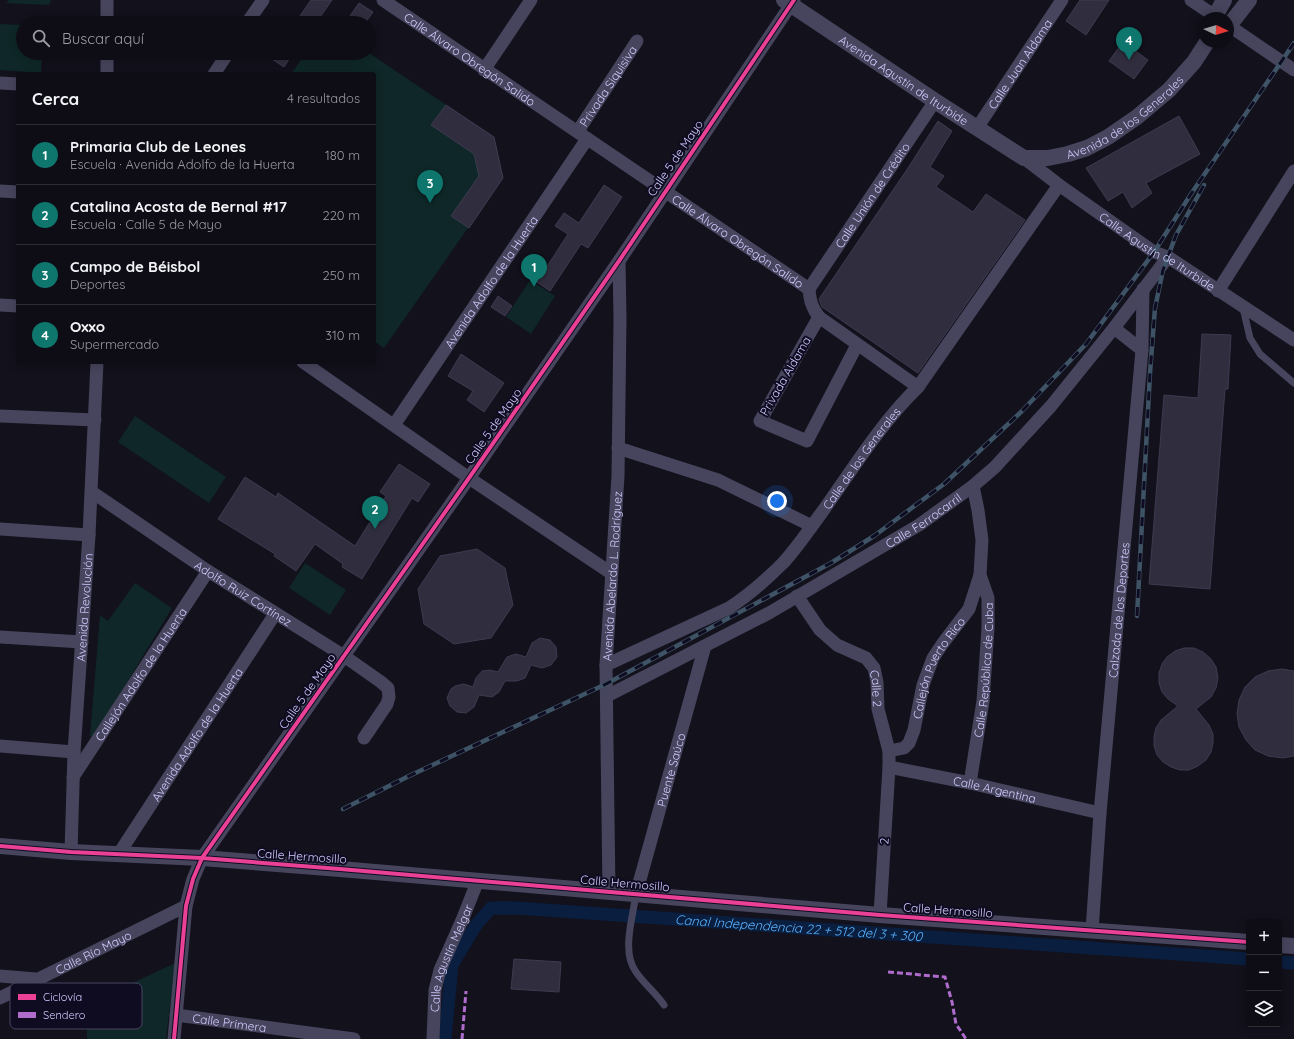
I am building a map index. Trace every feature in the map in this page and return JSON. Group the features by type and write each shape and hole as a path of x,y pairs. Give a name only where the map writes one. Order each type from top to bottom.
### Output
{"street":[{"path":"107,0 107,16"},
{"path":"253,16 263,0"},
{"path":"484,70 532,0"},
{"name":"Calle Juan Aldama","path":"977,128 1062,0"},
{"path":"1190,0 1207,12"},
{"path":"1223,12 1224,0"},
{"path":"1234,12 1249,0"},
{"name":"Calle Álvaro Obregón Salido","path":"384,1 809,289 810,301 819,317 918,388"},
{"name":"Avenida Agustín de Iturbide","path":"790,1 935,101 1024,158"},
{"name":"Calle 5 de Mayo","path":"174,1039 186,906 202,858 469,478 619,261 790,1"},
{"path":"1234,30 1294,70"},
{"name":"Privada Siquisiva","path":"583,135 637,41"},
{"name":"Avenida de los Generales","path":"1024,158 1048,158 1068,154 1087,148 1108,137 1137,117 1169,90 1204,48"},
{"path":"107,60 107,72"},
{"path":"215,72 223,60"},
{"path":"0,83 16,84"},
{"name":"Calle Unión de Crédito","path":"809,289 935,101"},
{"name":"Avenida Adolfo de la Huerta","path":"394,425 583,135"},
{"name":"Calle Agustín de Iturbide","path":"1024,158 1059,185 1154,252 1168,257 1243,308 1294,340"},
{"path":"1218,291 1294,171"},
{"name":"Calle de los Generales","path":"606,665 730,608 747,597 784,562 812,526 881,429 897,409 918,388 1059,185"},
{"path":"0,191 16,192"},
{"name":"Calle Ferrocarril","path":"607,696 769,613 918,525 973,486 995,466 1050,406 1114,328 1168,257"},
{"name":"Avenida Abelardo L. Rodríguez","path":"609,892 606,665 618,476 620,319 619,261"},
{"name":"Calzada de los Deportes","path":"1092,931 1100,813 1142,350 1144,289"},
{"path":"0,305 16,306"},
{"name":"Privada Aldama","path":"819,317 760,421 807,441 857,345"},
{"path":"1114,328 1142,350"},
{"name":"Avenida Revolución","path":"71,852 74,752 92,492 97,364"},
{"path":"306,364 469,478 611,573"},
{"path":"0,416 95,420"},
{"path":"618,448 718,480 812,526"},
{"name":"Calle República de Cuba","path":"970,783 983,701 988,628 988,598 980,575 982,540 973,486"},
{"name":"Adolfo Ruiz Cortínez","path":"92,492 208,571 344,656 388,688 389,697 387,704 364,738"},
{"path":"0,529 89,535"},
{"name":"Callejón Adolfo de la Huerta","path":"73,777 208,571"},
{"name":"Callejón Puerto Rico","path":"888,751 904,748 909,743 914,730 923,685 933,658 970,609 980,575"},
{"name":"Calle 2","path":"797,596 820,630 837,645 866,658 874,668 878,709 888,751 889,767"},
{"name":"Avenida Adolfo de la Huerta","path":"118,855 275,614"},
{"path":"0,636 82,642"},
{"name":"Puente Saúco","path":"636,895 705,646"},
{"path":"0,746 74,752"},
{"name":"Calle Argentina","path":"889,767 970,783 1100,813"},
{"name":"2","path":"880,915 889,767"},
{"name":"Calle Hermosillo","path":"0,846 118,855 202,858 880,915 1246,942"},
{"name":"Calle Agustín Melgar","path":"433,1039 435,990 440,970 478,880"},
{"name":"Calle Río Mayo","path":"28,983 186,906"},
{"path":"1282,944 1294,946"},
{"path":"0,976 36,979"},
{"name":"Calle Río Mayo","path":"0,998 10,993"},
{"name":"Calle Primera","path":"176,1015 354,1039"}],"lane":[{"path":"1243,308 1250,338 1260,354 1294,383"},
{"path":"636,895 628,940 630,957 635,971 657,994 664,1005"}],"green space":[{"path":"9,0 51,0 49,5 6,3"},
{"path":"0,24 16,25 16,60 42,60 41,72 0,70"},
{"path":"376,58 494,137 503,178 384,348 376,342 376,72 292,72 301,60 376,60"},
{"path":"530,280 555,296 531,334 506,317"},
{"path":"135,416 226,477 209,503 118,442"},
{"path":"305,563 346,590 330,615 289,588"},
{"path":"135,583 172,608 94,737 90,736 100,615 108,621"},
{"path":"175,963 166,1039 87,1039 87,1029 142,1029 142,983 133,983"}],"building":[{"path":"311,0 332,0 321,16 300,16"},
{"path":"1080,0 1109,0 1086,35 1066,21"},
{"path":"359,3 373,12 370,16 350,16"},
{"path":"1123,42 1148,60 1134,79 1109,61"},
{"path":"274,60 288,60 284,67"},
{"path":"446,105 494,137 503,178 469,228 451,216 479,176 474,154 431,125"},
{"path":"1179,116 1200,154 1146,183 1152,193 1132,208 1123,192 1108,201 1086,168"},
{"path":"938,121 952,131 930,167 944,176 936,187 973,212 986,194 1025,220 918,373 822,307 819,299"},
{"path":"604,185 622,197 588,248 581,244 550,291 537,282 568,234 555,226 564,213 579,223"},
{"path":"498,296 512,306 505,316 491,307"},
{"path":"1202,334 1231,335 1228,389 1225,389 1210,589 1149,584 1164,395 1198,398"},
{"path":"461,354 504,383 484,412 467,400 473,391 448,376"},
{"path":"399,464 430,484 418,502 412,498 362,579 342,567 343,564 315,544 296,571 274,556 275,554 218,519 245,477 276,497 278,493 355,546 386,496 380,492"},
{"path":"477,549 505,568 513,605 491,638 454,644 424,624 418,589 440,556"},
{"path":"540,638 550,640 556,647 557,657 551,665 542,668 531,665 525,678 517,681 505,681 499,692 492,697 479,695 474,707 466,713 457,712 450,706 447,698 451,689 455,686 464,684 473,687 476,678 482,671 490,670 498,672 507,657 516,654 526,657 532,643"},
{"path":"1184,648 1194,648 1203,652 1211,659 1216,667 1218,678 1216,688 1211,697 1196,709 1209,725 1213,734 1211,752 1206,760 1189,770 1180,770 1163,762 1157,755 1154,746 1156,728 1161,720 1178,706 1168,699 1162,692 1159,683 1159,673 1162,664 1167,657 1175,651"},
{"path":"1282,669 1294,671 1294,756 1283,758 1268,756 1255,750 1246,740 1239,727 1237,714 1239,700 1245,687 1255,677 1268,671"},
{"path":"514,959 561,962 559,992 511,989"}],"waterway":[{"name":"Canal Independencia 22 + 512 del 3 + 300","path":"445,1039 452,965 476,925 491,908 516,908 1246,959"},
{"name":"Canal Independencia 22 + 512 del 3 + 300","path":"1282,962 1294,963"}],"railway":[{"path":"343,809 409,776 606,684 831,563 874,536 944,484 1021,412 1086,344 1154,252 1191,194 1294,43"},
{"path":"1137,616 1155,308 1163,270 1176,235 1204,185"}],"marked path":[{"path":"888,972 945,977 956,1024 966,1039"},
{"path":"462,1039 466,991"}],"cycle path":[{"path":"174,1039 186,906 193,879 202,858 469,478 619,261 794,0"},
{"path":"0,846 71,852 202,858 880,915 1246,942"}],"place":[{"name":"Oxxo","path":"1129,60"},
{"name":"Campo de Béisbol","path":"430,203"},
{"name":"Primaria Club de Leones","path":"534,287"},
{"name":"Catalina Acosta de Bernal #17","path":"375,529"}]}
